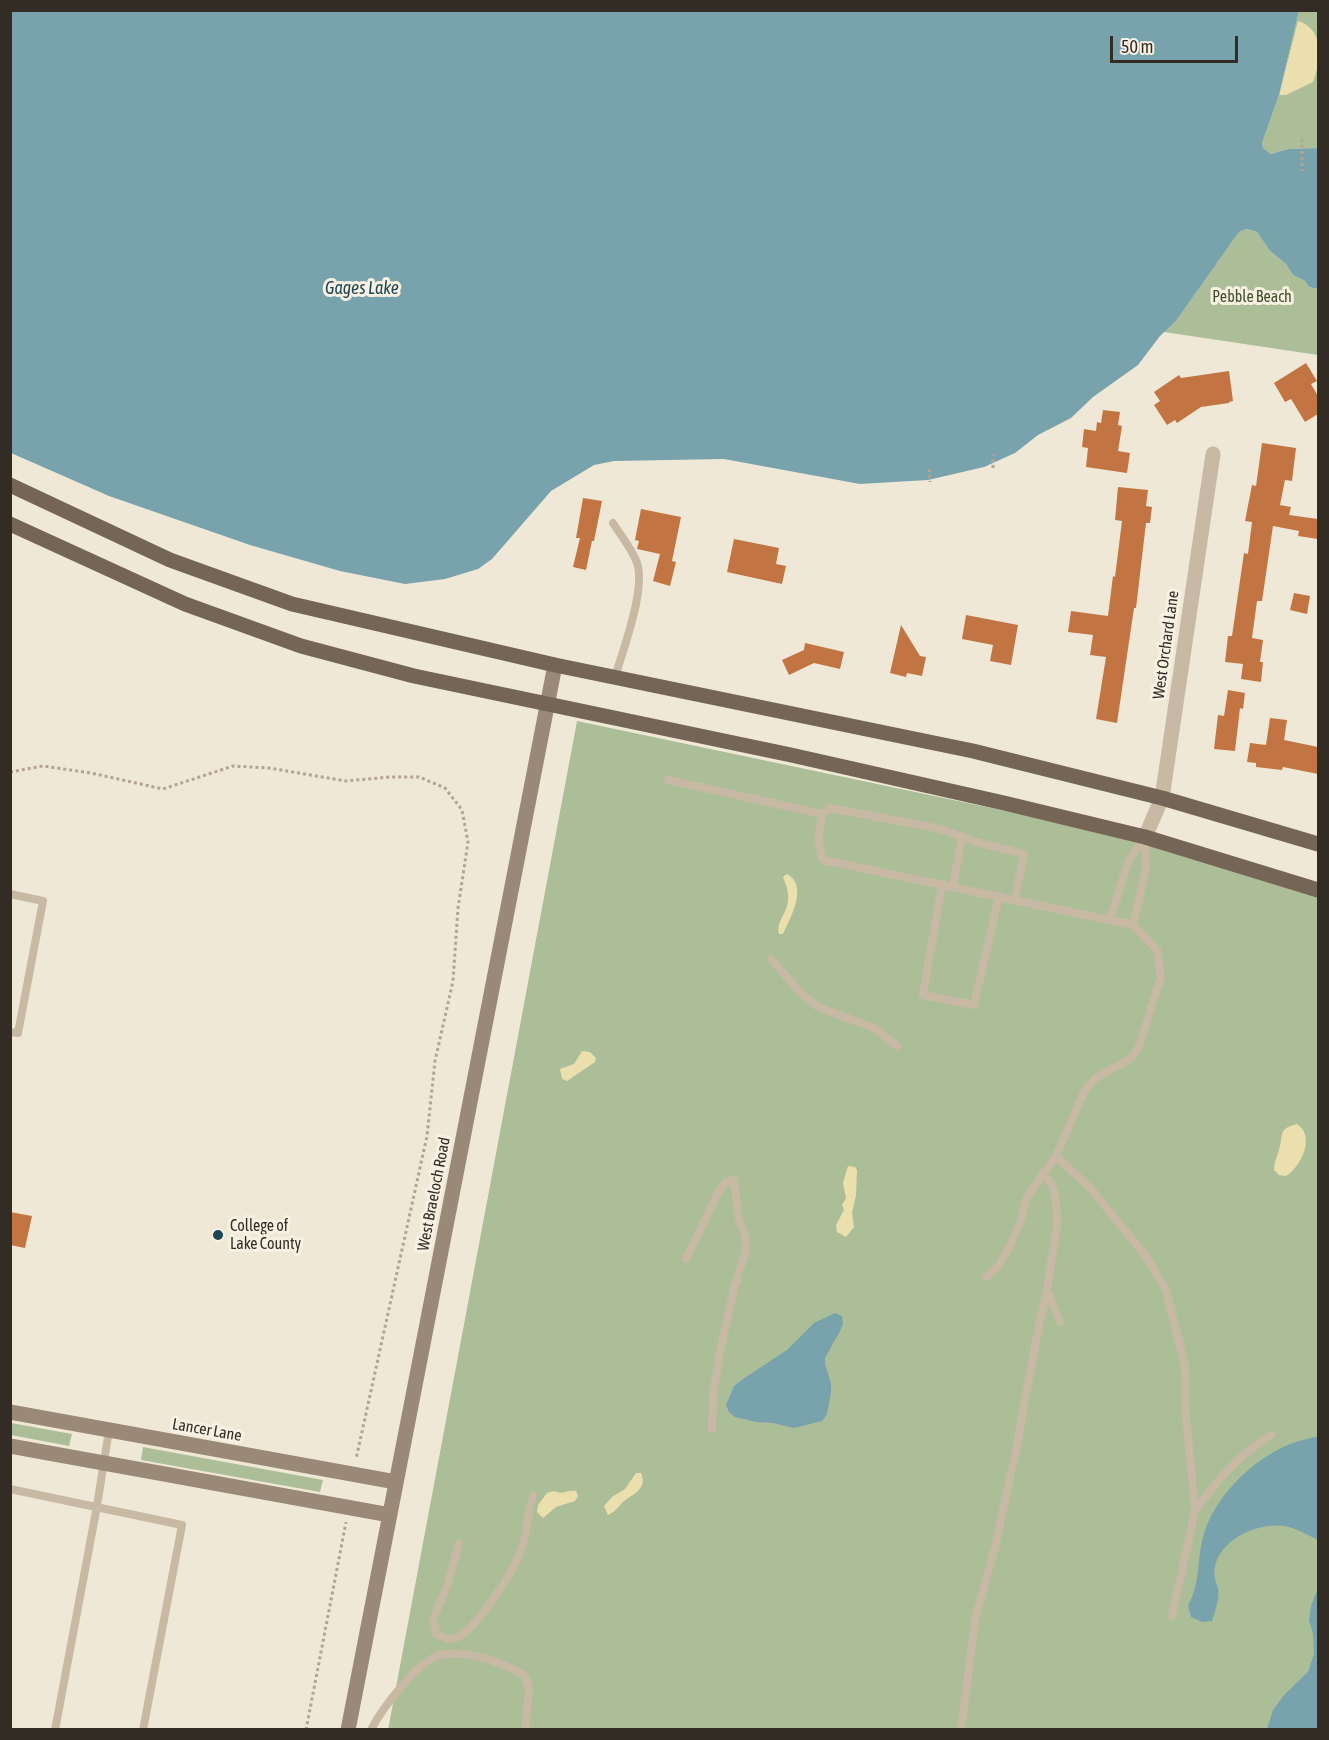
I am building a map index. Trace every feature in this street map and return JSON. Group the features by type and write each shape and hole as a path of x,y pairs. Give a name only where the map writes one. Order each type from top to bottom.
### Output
{"main road":[{"path":"10,485 170,560 292,604 555,665 973,751 1162,798 1318,844"},
{"path":"10,524 185,604 301,646 414,676 814,760 1145,837 1318,890"}],"street":[{"name":"West Orchard Lane","path":"1145,837 1162,798 1213,454"},
{"name":"West Braeloch Road","path":"348,1730 555,665"},
{"name":"Lancer Lane","path":"10,1412 396,1482"},
{"path":"10,1446 390,1515"}],"lane":[{"path":"613,523 636,561 639,579 637,598 615,677"},
{"path":"668,780 822,814"},
{"path":"986,1277 997,1268 1010,1246 1021,1220 1027,1197 1056,1156 1085,1090 1096,1078 1130,1059 1138,1049 1161,977 1157,950 1133,925 823,860 818,840 822,814 830,808 941,830 1024,854 1015,899"},
{"path":"953,886 962,837"},
{"path":"1110,919 1129,860 1145,837"},
{"path":"1133,925 1146,869 1145,837"},
{"path":"942,884 922,995 974,1005 999,896"},
{"path":"10,894 43,901 18,1033 10,1032"},
{"path":"771,959 800,992 818,1006 874,1028 897,1046"},
{"path":"1056,1156 1091,1189 1144,1255 1166,1290 1185,1366 1186,1415 1195,1511 1172,1616"},
{"path":"961,1730 975,1620 995,1547 1016,1450 1057,1226 1056,1199 1052,1185 1043,1173"},
{"path":"686,1259 718,1193 726,1182 734,1180 737,1211 745,1236 746,1250 734,1289 719,1356 713,1396 712,1429"},
{"path":"1047,1289 1060,1322"},
{"path":"55,1730 110,1430"},
{"path":"1195,1511 1232,1465 1270,1435"},
{"path":"10,1489 182,1525 143,1730"},
{"path":"459,1544 448,1584 433,1620 436,1634 448,1640 459,1637 480,1619 510,1572 520,1554 528,1529 528,1509 533,1496"},
{"path":"371,1730 380,1711 407,1680 439,1656 454,1655 494,1661 513,1668 525,1676 529,1689 525,1730"}],"path":[{"path":"1302,139 1302,171"},
{"path":"993,455 993,468"},
{"path":"929,469 930,482"},
{"path":"10,772 43,766 91,773 163,789 233,766 269,768 346,781 419,777 445,788 462,810 468,842 458,908 453,981 435,1061 427,1136 356,1460"},
{"path":"306,1730 346,1525"}],"green space":[{"path":"1299,11 1318,11 1318,148 1288,149 1271,154 1263,148 1262,143 1279,95"},
{"name":"Pebble Beach","path":"1245,229 1257,232 1270,251 1286,264 1293,275 1305,281 1309,287 1318,289 1318,355 1164,332 1176,321 1239,232"},
{"path":"577,721 1163,844 1318,891 1318,1729 388,1730"},
{"path":"11,1423 72,1434 69,1446 11,1435"},
{"path":"143,1447 323,1480 320,1492 141,1460"}],"sand":[{"path":"1298,21 1307,25 1317,39 1319,56 1316,74 1313,82 1286,95 1279,95"},
{"path":"787,874 797,886 796,902 783,934 779,934 779,923 788,902 788,891 783,877"},
{"path":"582,1051 590,1052 596,1058 595,1062 567,1081 562,1079 560,1069 574,1064"},
{"path":"1297,1124 1303,1129 1305,1136 1304,1151 1292,1172 1286,1176 1279,1175 1274,1167 1282,1133 1286,1128"},
{"path":"848,1166 855,1167 857,1170 856,1196 852,1212 854,1227 846,1237 837,1232 836,1225 844,1210 842,1205 846,1198 843,1183"},
{"path":"636,1473 641,1473 643,1483 641,1487 608,1515 604,1506 612,1497 625,1489"},
{"path":"554,1491 560,1493 576,1491 578,1496 575,1501 556,1507 543,1518 537,1512 538,1505 547,1493"}],"water":[{"name":"Gages Lake","path":"11,10 1299,11 1279,95 1262,143 1263,148 1271,154 1288,149 1318,148 1318,289 1309,287 1305,281 1293,275 1286,264 1270,251 1257,232 1246,229 1239,232 1176,321 1160,336 1138,365 1093,397 1071,418 1038,435 1015,453 984,467 928,480 860,484 724,459 614,461 594,465 551,491 492,559 478,569 445,579 405,584 340,571 250,545 109,496 11,453"},
{"path":"835,1313 842,1316 843,1324 825,1358 831,1393 827,1414 822,1421 794,1428 735,1417 729,1412 726,1405 734,1386 787,1350 814,1323"},
{"path":"1318,1437 1318,1540 1297,1530 1274,1525 1252,1530 1232,1541 1218,1557 1215,1567 1218,1597 1212,1621 1202,1622 1191,1617 1188,1606 1197,1578 1204,1534 1221,1500 1248,1470 1265,1458 1282,1448"},
{"path":"1318,1588 1318,1729 1267,1729 1273,1710 1284,1695 1308,1672 1314,1654 1313,1634 1309,1620 1311,1606"}],"building":[{"path":"1306,363 1317,381 1311,384 1318,396 1318,414 1305,422 1291,399 1285,402 1274,383"},
{"path":"1229,371 1233,401 1229,403 1201,407 1177,423 1175,420 1167,425 1154,405 1160,401 1154,392 1179,375 1181,378"},
{"path":"1103,410 1120,412 1118,425 1122,426 1118,451 1130,453 1127,473 1086,467 1088,448 1082,447 1084,429 1096,431 1097,422 1101,423"},
{"path":"1262,443 1296,448 1292,481 1285,480 1280,505 1291,507 1289,515 1318,519 1318,539 1298,536 1299,531 1273,526 1262,601 1257,601 1252,638 1263,640 1260,662 1263,662 1261,682 1241,679 1243,664 1225,662 1228,636 1232,636 1244,553 1248,554 1252,522 1245,521 1252,485 1256,486"},
{"path":"1118,487 1148,490 1146,506 1152,507 1150,523 1146,523 1136,608 1134,608 1117,723 1096,719 1106,657 1090,655 1093,635 1068,632 1071,611 1108,616 1122,521 1115,520"},
{"path":"583,498 602,501 586,570 573,567 580,538 576,538"},
{"path":"641,509 681,517 672,561 676,562 670,586 653,581 660,554 637,549 639,541 635,540"},
{"path":"734,539 779,548 776,564 786,566 782,584 727,572"},
{"path":"1294,593 1310,596 1307,614 1290,610"},
{"path":"966,615 1018,625 1011,665 990,661 993,645 962,639"},
{"path":"901,625 920,656 926,657 922,676 907,673 906,677 890,673"},
{"path":"805,643 844,652 840,669 814,663 789,675 782,660 804,650"},
{"path":"1228,690 1245,693 1243,709 1240,708 1235,751 1214,749 1218,715 1224,716"},
{"path":"1270,718 1287,720 1284,740 1318,747 1318,774 1283,767 1282,770 1256,767 1256,763 1247,762 1250,743 1266,745"},
{"path":"10,1212 32,1216 25,1248 10,1245"}],"place":[{"name":"College of Lake County","path":"218,1235"}]}
